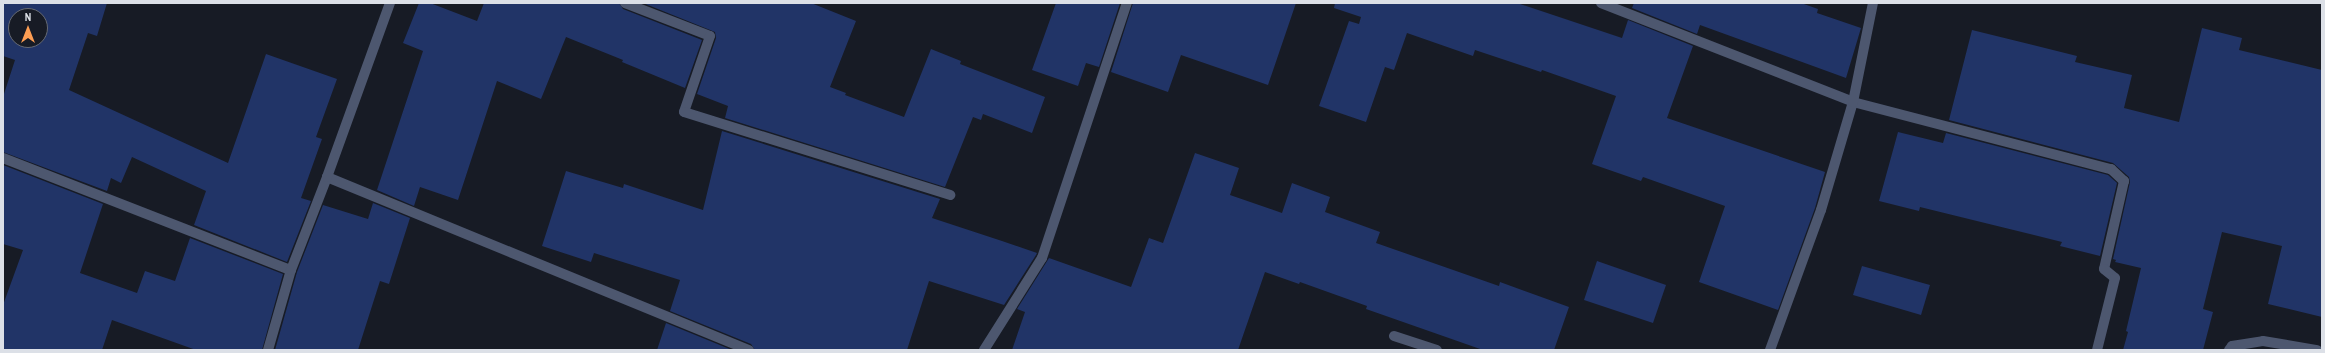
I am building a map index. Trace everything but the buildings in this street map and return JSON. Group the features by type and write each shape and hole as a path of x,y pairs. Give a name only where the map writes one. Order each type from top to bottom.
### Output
{"street":[{"path":"268,350 290,270 327,177 390,3"},
{"path":"625,3 710,36 684,112 950,195"},
{"path":"984,350 1042,258 1127,3"},
{"path":"1601,3 1853,102 2111,169 2124,181 2104,269 2115,278 2097,350"},
{"path":"1770,350 1821,210 1853,102 1872,3"},
{"path":"3,158 290,270"},
{"path":"327,177 749,350"},
{"path":"1394,336 1437,350"},
{"path":"2229,350 2232,346 2264,341 2317,350"}]}
